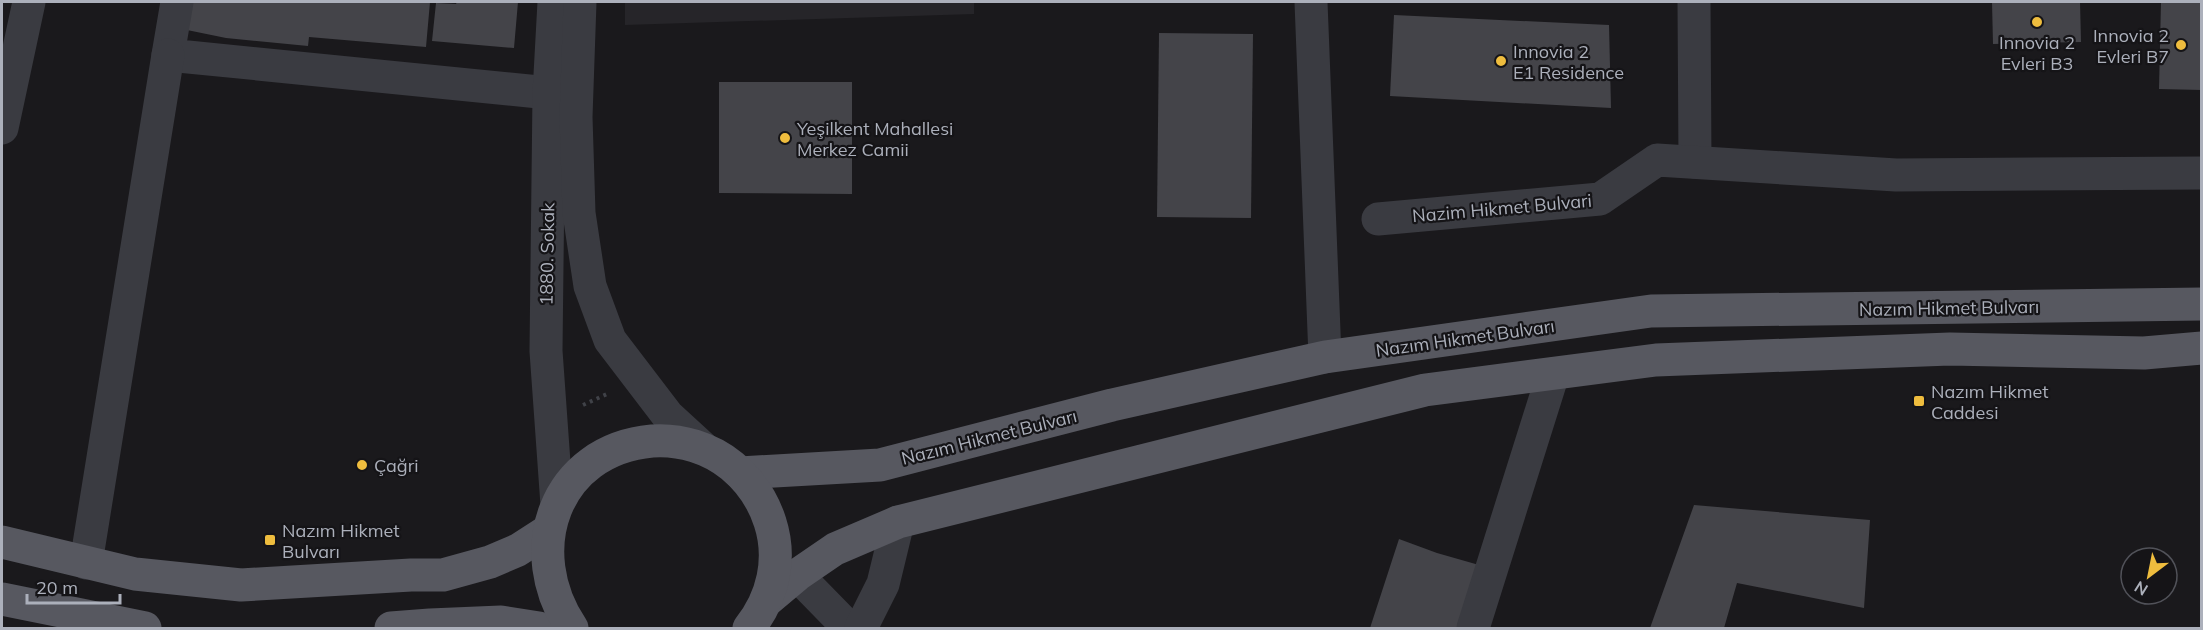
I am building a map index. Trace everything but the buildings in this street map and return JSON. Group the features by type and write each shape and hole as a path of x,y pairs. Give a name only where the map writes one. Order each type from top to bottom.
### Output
{"main road":[{"name":"Nazım Hikmet Bulvarı","path":"740,473 880,465 1112,405 1325,357 1651,311 2202,304"},
{"path":"766,601 797,575 835,549 898,522 1425,390 1656,360 1926,350 2144,354 2202,348"},
{"path":"572,628 553,594 548,572 546,551 553,518 568,487 582,471 600,458 620,448 640,442 662,440 704,449 723,459 740,473 761,500 773,533 776,555 773,579 766,601 749,628"},
{"path":"2,542 135,574 241,585 443,575 490,562 518,550 553,518"},
{"path":"2,599 145,628"},
{"path":"391,628 501,622 539,628"}],"street":[{"path":"2,128 10,50 29,2"},
{"path":"86,563 177,2"},
{"name":"1880. Sokak","path":"553,518 546,351 549,93 554,2"},
{"name":"1880. Sokak","path":"580,2 576,117 579,201 590,286 610,340 668,416 704,449"},
{"path":"1311,2 1325,357"},
{"path":"1694,2 1695,162"},
{"path":"168,55 549,93"},
{"name":"Nazim Hikmet Bulvari","path":"1378,219 1600,199 1657,160 1896,175 2202,173"},
{"path":"1473,628 1553,374"},
{"path":"861,628 883,584 898,522"},
{"path":"797,575 841,620 841,628"}],"path":[{"path":"579,406 618,389"}],"shaded area":[{"path":"625,2 974,2 974,14 625,25"}],"place":[{"name":"Innovia 2 Evleri B3","path":"2037,22"},
{"name":"Innovia 2 Evleri B7","path":"2181,45"},
{"name":"Innovia 2 E1 Residence","path":"1501,61"},
{"name":"Yeşilkent Mahallesi Merkez Camii","path":"785,138"},
{"name":"Nazım Hikmet Caddesi","path":"1919,401"},
{"name":"Çağri","path":"362,465"},
{"name":"Nazım Hikmet Bulvarı","path":"270,540"}]}
